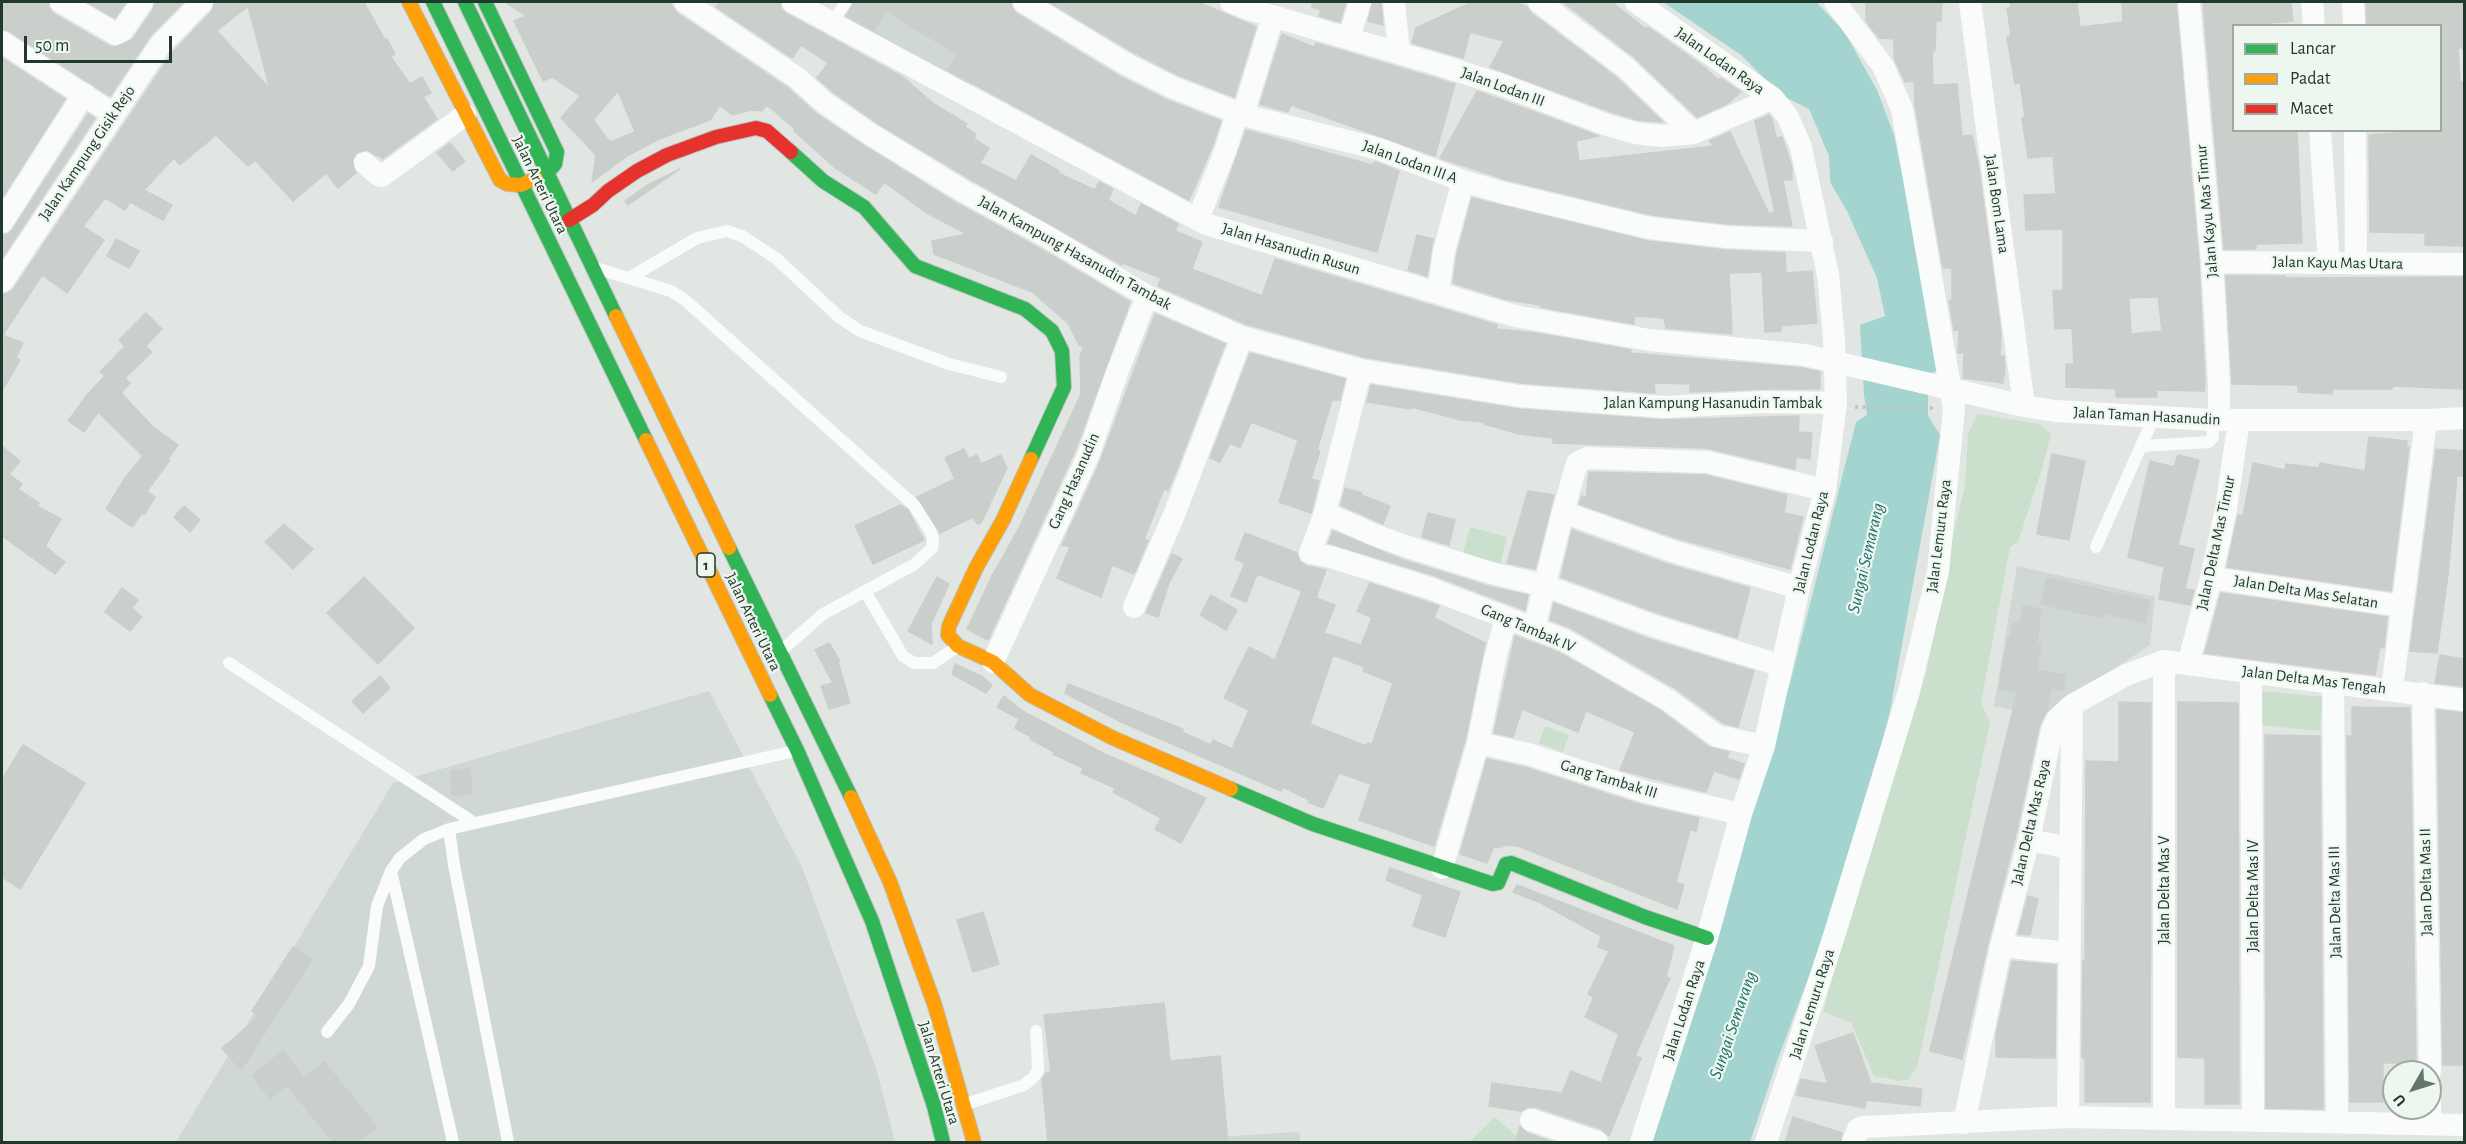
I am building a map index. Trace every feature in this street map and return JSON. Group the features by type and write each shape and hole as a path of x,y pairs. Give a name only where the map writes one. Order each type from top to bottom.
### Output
{"main road":[{"path":"409,2 500,180 507,184 521,185 547,173 555,164 557,152 485,2"},
{"name":"Jalan Arteri Utara","path":"433,2 797,750 872,921 934,1106 943,1143"},
{"name":"Jalan Arteri Utara","path":"465,2 890,882 935,1006 965,1104 974,1143"},
{"path":"569,220 593,205 608,191 637,171 667,154 716,137 756,128 763,130 823,181 864,207 915,266 1025,309 1052,331 1062,351 1064,387 1003,520 976,568 949,626 948,635 958,646 993,662 1030,695 1113,738 1313,824 1496,885 1506,864 1511,862 1634,913 1707,938"}],"street":[{"path":"61,2 116,34 122,31 142,2"},
{"name":"Jalan Kampung Gisik Rejo","path":"2,282 161,44 202,2"},
{"name":"Jalan Kampung Hasanudin Tambak","path":"685,2 787,71 825,103 870,134 963,191 1046,236 1148,296 1242,338 1361,370 1520,396 1588,403 1664,407 1766,402 1836,403"},
{"name":"Jalan Hasanudin Rusun","path":"793,2 1206,224 1515,316 1649,340 1805,355 1843,363"},
{"name":"Jalan Lodan III A","path":"1024,2 1126,64 1172,87 1240,114 1379,149 1463,181 1650,228 1727,237 1822,241"},
{"name":"Jalan Lodan III","path":"1230,2 1399,51 1502,85 1607,126 1635,133 1663,136 1694,133 1773,99"},
{"path":"1349,38 1360,2"},
{"path":"1394,2 1399,51"},
{"path":"1539,2 1625,67 1694,133"},
{"name":"Jalan Lodan Raya","path":"1636,2 1773,99 1788,117 1801,147 1822,241 1843,363 1825,489 1799,588 1764,746 1740,814 1707,938 1641,1143"},
{"name":"Jalan Lemuru Raya","path":"1766,1143 1834,936 1909,691 1938,572 1954,409 1947,394 1902,109 1883,66 1835,2"},
{"name":"Jalan Bom Lama","path":"1970,2 2024,406"},
{"name":"Jalan Kayu Mas Timur","path":"2189,2 2212,262 2223,420"},
{"path":"2312,2 2314,24"},
{"path":"2354,2 2354,24"},
{"path":"1198,219 1240,114 1273,16"},
{"path":"2,42 113,114"},
{"path":"2,222 84,94"},
{"path":"365,163 382,176 465,115"},
{"path":"2320,132 2329,263"},
{"path":"2355,132 2356,264"},
{"path":"1438,292 1444,251 1463,181"},
{"name":"Jalan Kayu Mas Utara","path":"2212,262 2464,264"},
{"name":"Gang Hasanudin","path":"993,662 1088,456 1117,373 1148,296"},
{"path":"1134,607 1174,515 1242,338"},
{"name":"Jalan Taman Hasanudin","path":"1843,363 1947,394 2094,414 2223,420 2464,418"},
{"path":"1361,370 1325,513 1366,532 1408,547 1495,574 1544,585 1654,626 1782,666"},
{"name":"Jalan Delta Mas Timur","path":"2188,664 2211,578 2226,509 2223,420"},
{"name":"Jalan Delta Mas Selatan","path":"2392,689 2426,420"},
{"path":"1534,628 1577,463 1587,458 1707,462 1825,489"},
{"name":"Gang Tambak IV","path":"1325,513 1310,553 1331,557 1429,588 1564,640 1668,700 1717,736 1764,746"},
{"path":"1563,513 1672,551 1799,588"},
{"name":"Jalan Delta Mas Selatan","path":"2211,578 2402,605"},
{"path":"1442,868 1478,743 1506,618"},
{"name":"Jalan Delta Mas Tengah","path":"2164,661 2464,700"},
{"name":"Jalan Delta Mas Raya","path":"1964,1123 2001,946 2029,840 2052,730 2057,719 2072,705 2126,675 2164,661"},
{"name":"Jalan Delta Mas V","path":"2162,1119 2164,1107 2164,661"},
{"name":"Jalan Delta Mas IV","path":"2252,673 2253,1119"},
{"name":"Jalan Delta Mas III","path":"2333,683 2337,1121"},
{"name":"Jalan Delta Mas II","path":"2423,693 2430,1060"},
{"name":"Jalan Delta Mas Raya","path":"2068,1117 2072,705"},
{"name":"Gang Tambak III","path":"1478,743 1528,754 1646,792 1740,814"},
{"path":"2029,840 2070,848"},
{"path":"2001,946 2069,952"},
{"path":"1853,1143 1858,1129 1862,1127 2068,1117 2464,1125"},
{"path":"1531,1120 1597,1143"}],"lane":[{"path":"832,23 846,2"},
{"path":"629,278 697,238 727,231 742,236 777,259 839,317 860,332 950,364 1001,377"},
{"path":"592,267 670,291 685,300 914,505 931,532 932,548 915,564 823,614 780,651"},
{"path":"2096,547 2154,417"},
{"path":"2142,446 2209,442 2223,420"},
{"path":"865,591 895,645 903,656 914,663 933,663 958,646"},
{"path":"229,663 472,822"},
{"path":"327,1032 349,1004 369,966 376,906 391,871 400,858 424,839 472,822 797,750"},
{"path":"449,829 508,1143"},
{"path":"391,871 453,1143"},
{"path":"965,1104 1024,1085 1033,1078 1038,1070 1036,1031"}],"path":[{"path":"1859,407 1947,394"}],"shaded area":[{"path":"848,2 921,2 995,45 967,94 838,19"},
{"path":"2017,566 2155,597 2150,645 2043,716 1994,706"},
{"path":"709,691 802,867 877,1071 895,1142 176,1142 393,783"},
{"path":"1299,1132 1301,1142 1130,1142"}],"green space":[{"path":"1977,414 2040,424 2051,434 2018,542 2010,547 1981,703 1990,722 1918,1064 1909,1079 1900,1081 1874,1076 1851,1022 1823,1012 1850,916 1926,674 1946,567 1965,485 1968,435"},
{"path":"1470,527 1507,537 1498,572 1461,561"},
{"path":"2262,691 2323,697 2320,731 2259,725"},
{"path":"1545,726 1569,735 1563,752 1539,743"},
{"path":"1495,1117 1523,1142 1469,1142"}],"water":[{"name":"Sungai Semarang","path":"1663,2 1816,2 1844,31 1877,90 1894,135 1942,368 1923,378 1928,396 1928,416 1940,435 1890,711 1853,859 1776,1064 1750,1142 1647,1142 1712,953 1790,683 1856,422 1867,415 1860,325 1885,316 1877,278 1847,211 1830,182 1829,156 1809,109 1781,95 1741,55"}],"building":[{"path":"2,2 48,2 54,14 109,46 116,47 133,39 153,10 155,2 184,2 150,36 110,96 9,31 2,29"},
{"path":"87,2 126,2 115,18"},
{"path":"215,2 364,2 395,54 390,56 410,84 422,77 431,93 423,97 437,119 382,159 379,155 367,150 356,153 352,161 356,173 338,188 326,173 293,201 255,160 248,166 216,135 180,165 174,158 144,190 172,205 163,220 130,202 125,210 105,198 83,226 104,240 67,293 42,275 3,335 23,343 16,358 20,360 2,391 2,295 13,290 172,53 212,11","holes":["248,6 270,89 217,31"]},
{"path":"505,2 669,2 677,13 788,88 817,114 863,145 956,203 1039,248 1130,302 1075,451 988,640 967,629 992,576 1019,528 1081,394 1080,356 1084,347 1079,345 1068,323 1032,292 934,254 932,241 967,234 925,212 884,182 876,194 834,167 767,105 762,111 752,110 732,115 720,105 710,120 659,139 627,156 592,182 596,155 561,118 580,96 552,77 543,81 514,21 527,16","holes":["618,91 635,132 610,142 593,120"]},
{"path":"720,2 780,2 781,9 787,14 903,77 934,104 967,124 965,127 976,134 974,139 989,148 980,163 1016,181 1031,155 1059,171 1058,173 1095,190 1099,182 1113,189 1108,200 1136,216 1141,204 1178,224 1175,231 1202,242 1192,269 1262,296 1275,259 1497,325 1496,329 1536,333 1631,350 1630,353 1803,368 1820,372 1820,389 1690,392 1690,384 1654,383 1655,393 1521,383 1364,357 1246,324 1158,286 1161,278 1123,263 1122,265 970,179 877,123 817,78 828,63 801,45 792,58 716,7"},
{"path":"854,2 1011,2 1017,14 1119,76 1167,100 1221,121 1189,200 948,70 957,54 886,11 874,30 847,16"},
{"path":"1049,2 1198,2 1256,27 1234,97 1178,75 1133,52"},
{"path":"1312,2 1346,2 1340,22 1319,16 1321,10 1312,7"},
{"path":"1373,2 1381,2 1383,25 1368,21"},
{"path":"1472,2 1516,2 1527,7 1531,13 1616,77 1663,122 1638,120 1611,112 1490,67 1504,41 1470,32 1463,58 1412,43 1416,28"},
{"path":"1563,2 1612,2 1646,29 1648,27 1703,66 1718,80 1721,78 1741,92 1727,104 1697,117 1634,57"},
{"path":"1866,2 1942,2 1941,21 1936,21 1935,51 1932,50 1933,85 1957,84 1962,136 1972,135 1979,169 2001,333 2000,356 2004,356 2003,383 1963,378 1964,353 1958,353 1959,330 1954,330 1949,301 1952,300 1952,268 1943,268 1915,105 1914,81 1905,82 1894,58 1894,39 1879,38 1866,21"},
{"path":"2010,2 2077,2 2080,27 2123,22 2122,2 2176,2 2199,263 2204,391 2157,390 2157,397 2116,397 2116,389 2066,387 2066,364 2074,364 2072,328 2055,329 2053,291 2063,290 2063,229 2026,230 2024,195 2056,194 2053,156 2028,158 2020,83 2015,84 2007,37 2011,36 2007,8 2011,8","holes":["2158,297 2162,331 2131,334 2129,298"]},
{"path":"2203,2 2291,2 2293,21 2232,24 2232,132 2297,132 2302,243 2256,244 2256,249 2224,249"},
{"path":"2366,2 2464,2 2464,48 2458,48 2460,82 2464,82 2464,246 2425,245 2425,233 2370,232 2369,135 2442,132 2442,24 2367,24"},
{"path":"1282,34 1314,47 1316,43 1455,84 1435,156 1291,105 1288,112 1260,104"},
{"path":"2,58 65,99 2,198"},
{"path":"1477,91 1599,136 1576,141 1579,161 1714,146 1709,141 1730,132 1769,214 1775,212 1755,121 1769,115 1776,138 1782,137 1792,168 1792,180 1783,180 1792,226 1728,224 1652,215 1507,180 1440,158"},
{"path":"88,114 95,118 2,258 2,235 8,234 13,229"},
{"path":"1246,130 1372,165 1375,162 1399,171 1377,252 1219,207"},
{"path":"450,143 465,161 453,171 437,153"},
{"path":"680,169 628,205 625,201 646,186"},
{"path":"1472,198 1648,241 1725,250 1785,253 1786,273 1812,271 1817,323 1781,326 1781,331 1765,332 1762,272 1729,273 1732,334 1666,328 1664,318 1635,316 1634,324 1540,307 1540,305 1504,299 1453,283 1457,254"},
{"path":"1417,235 1433,239 1427,276 1408,270"},
{"path":"116,239 139,251 129,268 107,256"},
{"path":"2226,276 2464,277 2464,389 2392,386 2392,389 2332,389 2332,394 2298,392 2298,385 2232,384"},
{"path":"146,313 162,329 146,346 152,352 125,378 130,383 121,393 153,427 178,445 147,491 155,497 144,515 142,513 132,527 106,509 125,478 143,456 98,412 84,432 68,421 87,395 105,376 100,372 125,346 119,340"},
{"path":"1155,314 1225,344 1175,474 1168,490 1164,489 1144,539 1148,541 1134,574 1112,565 1101,597 1057,578 1070,547 1062,545 1100,462"},
{"path":"1250,353 1345,379 1340,400 1332,400 1317,450 1320,451 1311,479 1319,481 1311,513 1279,502 1298,440 1251,422 1240,448 1230,443 1220,462 1210,458"},
{"path":"1371,385 1518,409 1663,420 1799,416 1798,432 1812,433 1810,459 1796,457 1795,469 1707,448 1553,443 1553,438 1519,434 1484,424 1484,422 1461,420 1411,407 1411,409 1367,402"},
{"path":"2369,437 2407,441 2406,447 2409,447 2391,591 2227,567 2238,515 2243,516 2253,463 2285,470 2286,464 2319,468 2320,463 2365,471"},
{"path":"2,446 20,461 9,474 22,484 18,489 39,503 37,506 61,519 45,546 65,562 55,574 2,536"},
{"path":"964,449 969,459 977,455 981,464 1001,455 1007,468 981,523 977,524 973,517 940,533 917,497 955,479 945,458"},
{"path":"2436,449 2464,451 2464,476 2457,476 2448,575 2437,653 2410,651"},
{"path":"2052,454 2085,461 2069,540 2037,534"},
{"path":"2178,455 2199,460 2178,545 2194,549 2185,589 2194,590 2190,605 2159,599 2164,567 2128,557 2150,461 2174,467"},
{"path":"1589,472 1705,475 1787,495 1784,513 1803,517 1790,569 1676,538 1579,504 1582,496 1586,498"},
{"path":"1345,488 1390,506 1383,524 1341,505"},
{"path":"1528,491 1554,495 1535,569 1507,563"},
{"path":"901,505 908,510 924,540 873,564 855,526"},
{"path":"184,506 200,520 190,532 174,517"},
{"path":"1428,513 1455,520 1449,545 1422,537"},
{"path":"284,524 313,549 293,569 265,542"},
{"path":"1572,530 1667,564 1750,588 1737,638 1658,613 1561,577"},
{"path":"1333,531 1403,560 1491,587 1528,595 1525,610 1433,575 1328,543"},
{"path":"1245,533 1297,553 1300,562 1307,566 1326,570 1316,598 1335,605 1324,633 1361,645 1372,618 1357,611 1370,583 1439,606 1434,618 1485,643 1465,740 1434,846 1359,820 1371,784 1339,773 1323,808 1283,787 1281,791 1121,722 1065,693 1068,684 1183,729 1182,732 1211,745 1213,740 1232,749 1249,710 1224,698 1249,647 1275,660 1302,591 1257,574 1246,602 1231,596 1245,563 1235,559","holes":["1333,655 1365,667 1363,671 1393,683 1372,744 1367,743 1366,746 1310,724"]},
{"path":"1172,554 1182,559 1169,583 1158,617 1146,613"},
{"path":"364,577 414,628 378,664 327,613"},
{"path":"937,577 949,584 931,624 932,644 908,631"},
{"path":"2047,578 2150,601 2145,623 2103,613 2102,618 2041,604"},
{"path":"122,588 138,600 132,608 142,617 130,631 105,612"},
{"path":"2221,593 2387,617 2384,648 2380,647 2375,675 2205,653"},
{"path":"1211,595 1237,610 1226,630 1200,615"},
{"path":"1554,603 1649,639 1754,671 1738,727 1723,723 1675,688 1571,628 1550,620"},
{"path":"2023,606 2041,609 2037,643 2041,644 2037,670 2066,675 2063,690 2051,688 2046,712 2039,727 2017,830 1988,943 1962,1059 1930,1051 2017,693 1999,689 2008,638 2011,638 2013,622 2020,623"},
{"path":"1515,636 1558,652 1661,711 1709,747 1729,752 1727,758 1744,764 1739,779 1714,771 1706,792 1620,770 1635,732 1586,711 1578,732 1522,709 1513,737 1494,733"},
{"path":"829,643 840,661 838,662 850,703 829,709 821,686 833,683 815,650"},
{"path":"2440,655 2464,659 2462,686 2435,683"},
{"path":"955,664 983,677 992,685 986,693 952,674"},
{"path":"380,676 390,688 363,713 352,701"},
{"path":"1004,696 1022,711 1105,754 1206,798 1181,843 1155,829 1161,818 1113,792 1115,788 1081,773 1083,768 1053,754 1054,752 1015,728 1019,719 997,707"},
{"path":"2119,702 2151,703 2150,1102 2085,1102 2085,1058 2082,1058 2086,761 2119,762"},
{"path":"2178,702 2238,703 2239,1104 2205,1104 2205,1058 2178,1057"},
{"path":"2352,707 2410,708 2416,1060 2382,1060 2382,1102 2350,1102 2347,736 2352,736"},
{"path":"2437,710 2464,713 2464,1065 2443,1065"},
{"path":"2265,735 2320,736 2323,1109 2266,1108"},
{"path":"23,745 85,783 20,889 2,877 2,780"},
{"path":"1487,759 1524,767 1642,805 1699,818 1696,831 1690,830 1676,882 1684,885 1677,909 1518,846 1507,845 1498,848 1494,846 1487,863 1460,854"},
{"path":"470,769 472,794 452,795 451,770"},
{"path":"1390,868 1460,892 1445,937 1413,926 1423,895 1386,880"},
{"path":"1517,885 1674,946 1666,977 1670,978 1635,1056 1641,1058 1609,1136 1601,1129 1535,1107 1528,1107 1521,1111 1489,1106 1492,1083 1562,1093 1571,1071 1601,1083 1619,1034 1585,1017 1594,997 1588,994 1609,951 1598,947 1601,936 1541,903 1513,892"},
{"path":"2028,896 2038,899 2030,935 2018,934"},
{"path":"983,912 999,964 973,972 957,920"},
{"path":"293,947 312,959 241,1070 222,1048 260,1016 252,1011"},
{"path":"2012,961 2056,965 2055,1058 1996,1057 1996,1035"},
{"path":"1164,1003 1170,1061 1220,1056 1228,1143 1048,1143 1042,1080 1046,1073 1051,1072 1044,1015"},
{"path":"1853,1033 1871,1083 1922,1089 1920,1106 1866,1100 1865,1108 1796,1095 1801,1079 1828,1084 1815,1046"},
{"path":"283,1051 304,1078 324,1062 377,1127 358,1143 334,1143 287,1085 270,1099 252,1075"},
{"path":"1793,1117 1842,1133 1840,1143 1785,1143"},
{"path":"1520,1126 1527,1133 1556,1143 1515,1143"}],"traffic: fast":[{"path":"433,2 646,440"},
{"path":"465,2 616,316"},
{"path":"485,2 557,152 555,164 547,173 536,178"},
{"path":"791,152 823,181 864,207 915,266 1025,309 1052,331 1062,351 1064,387 1031,459"},
{"path":"729,548 851,797"},
{"path":"770,695 797,750 872,921 934,1106 943,1142"},
{"path":"1231,789 1313,824 1493,884 1498,883 1506,864 1511,863 1645,917 1707,938"}],"traffic: slow":[{"path":"409,2 500,180 507,184 521,185 536,178"},
{"path":"616,316 729,548"},
{"path":"646,440 770,695"},
{"path":"1031,459 1003,520 976,568 949,626 948,635 958,646 993,662 1030,695 1113,738 1231,789"},
{"path":"851,797 890,882 935,1006 974,1142"}],"traffic: jam":[{"path":"569,220 593,205 608,191 637,171 667,155 716,137 756,128 767,131 791,152"}]}
